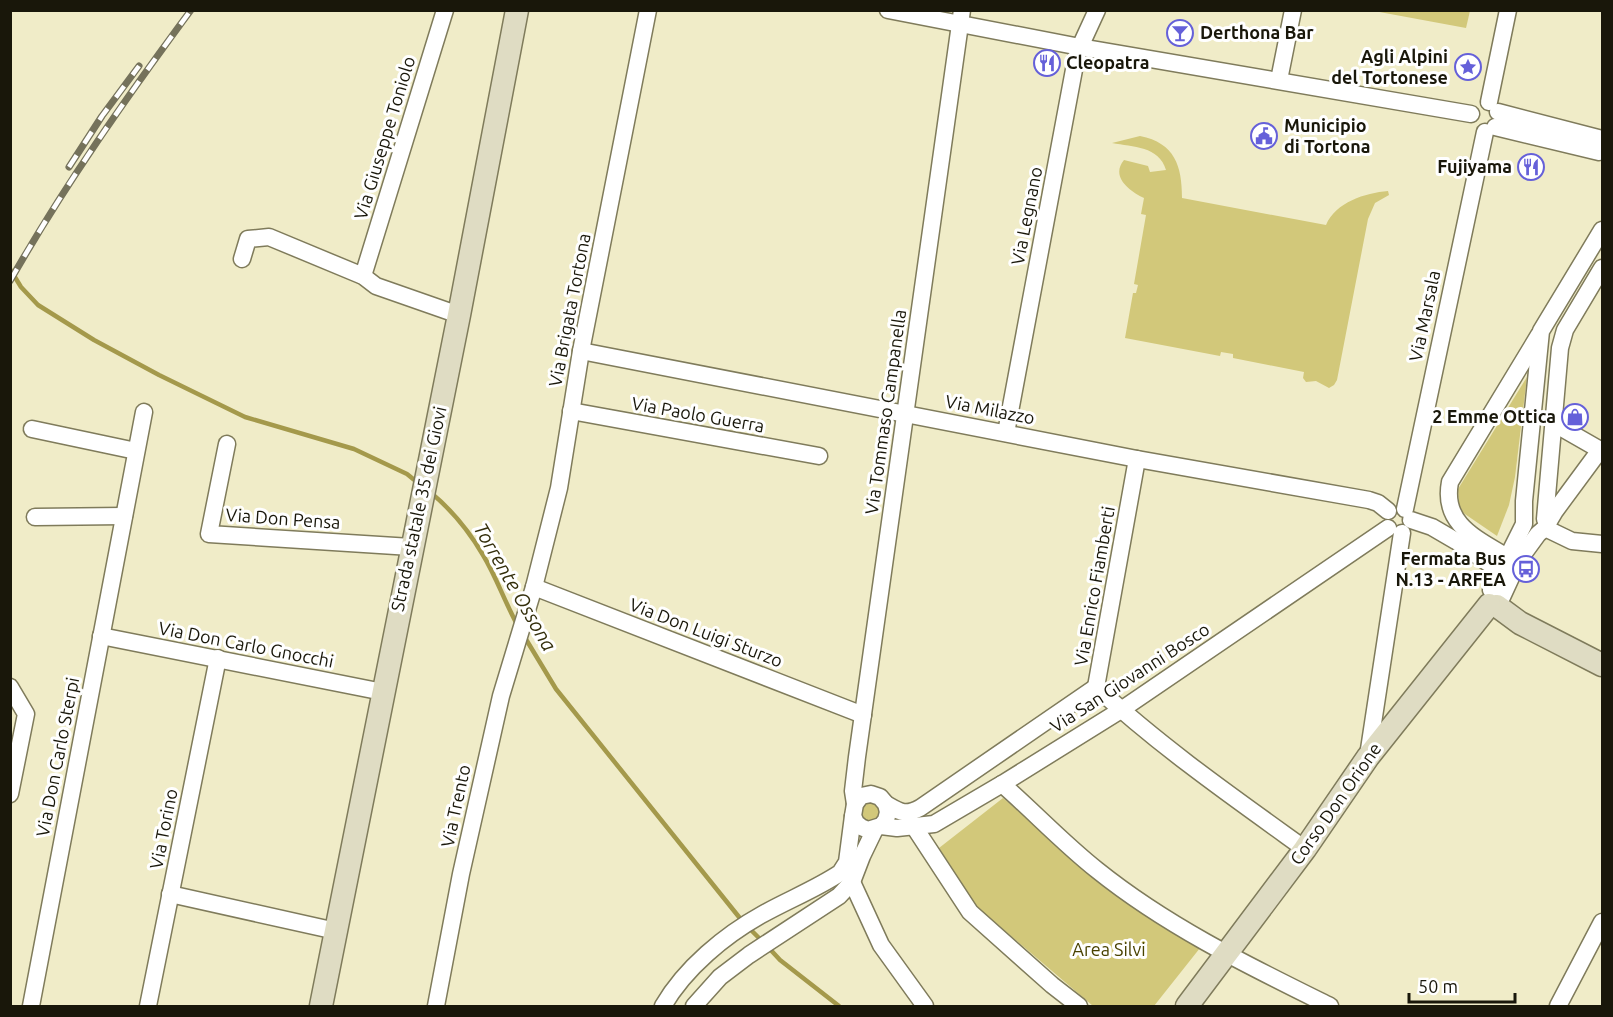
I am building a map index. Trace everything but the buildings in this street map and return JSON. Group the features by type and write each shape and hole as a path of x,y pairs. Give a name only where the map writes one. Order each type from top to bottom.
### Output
{"main road":[{"name":"Strada statale 35 dei Giovi","path":"321,1006 459,315 517,10"},
{"path":"1495,595 1520,623 1602,665"},
{"name":"Corso Don Orione","path":"1187,1006 1305,849 1368,757 1495,595"}],"street":[{"name":"Via Giuseppe Toniolo","path":"363,276 445,10"},
{"name":"Via Brigata Tortona","path":"524,615 534,587 559,489 581,351 648,10"},
{"path":"888,10 961,18 1080,47 1471,114 1474,106 1479,103 1491,118 1601,147"},
{"name":"Via Legnano","path":"1006,433 1080,47 1096,10"},
{"path":"1279,80 1293,10"},
{"name":"Via Marsala","path":"1368,757 1399,520 1491,118 1508,10"},
{"name":"Via Tommaso Campanella","path":"663,1006 704,956 729,935 762,914 840,873 847,862 863,715 961,18"},
{"path":"1507,557 1460,524 1451,513 1448,491 1450,482 1602,230"},
{"path":"242,259 248,239 269,237 363,276 376,286 459,315"},
{"path":"1544,526 1560,348 1564,330 1602,268"},
{"path":"1525,521 1524,501 1541,331"},
{"name":"Via Milazzo","path":"581,351 1137,459 1369,500 1378,503 1399,520 1432,527 1491,565 1495,595"},
{"name":"Via Paolo Guerra","path":"571,411 819,456"},
{"name":"Via Don Carlo Sterpi","path":"31,1006 144,412"},
{"path":"1495,595 1601,451 1553,423"},
{"path":"32,429 136,451"},
{"name":"Via Don Pensa","path":"227,444 209,534 411,547"},
{"name":"Via Enrico Fiamberti","path":"1137,459 1096,687 1121,710 1212,782 1305,849"},
{"path":"1495,595 1507,557 1529,514 1541,514 1544,526 1572,541 1602,544"},
{"path":"35,517 124,516"},
{"name":"Via San Giovanni Bosco","path":"878,828 934,824 1002,784 1121,710 1399,520"},
{"name":"Via Don Luigi Sturzo","path":"534,587 863,715"},
{"name":"Via Trento","path":"436,1006 477,802 510,661 524,615"},
{"name":"Via Don Carlo Gnocchi","path":"101,636 383,692"},
{"name":"Via Torino","path":"148,1006 218,658"},
{"path":"10,687 26,714 17,725 10,794"},
{"name":"Via San Giovanni Bosco","path":"886,804 900,812 911,813 920,808 1096,687"},
{"path":"1002,784 1096,870 1161,916 1226,955 1330,1006"},
{"path":"694,1006 720,977 749,955 839,896 852,882 862,856 878,828 886,820 888,812 886,804 880,797 871,794 861,796 854,810 856,823 861,827 878,828"},
{"path":"913,825 969,912 1052,986 1079,1006"},
{"path":"852,882 881,945 925,1006"},
{"path":"170,894 336,931"},
{"path":"1558,1006 1602,922"}],"green space":[{"path":"1470,10 1466,28 1374,11"},
{"path":"1140,136 1152,139 1169,150 1178,166 1182,198 1326,225 1337,210 1352,200 1388,191 1389,195 1375,203 1368,219 1337,380 1334,385 1329,388 1316,381 1306,382 1303,378 1304,372 1233,358 1233,354 1221,352 1220,356 1125,338 1133,293 1136,293 1138,285 1134,284 1146,215 1141,214 1144,198 1123,183 1120,178 1120,166 1124,160 1148,166 1150,172 1166,170 1158,156 1151,152 1112,143"},
{"path":"1527,377 1515,477 1509,505 1497,536 1459,510 1458,489"},
{"name":"Area Silvi","path":"1003,798 1093,875 1200,948 1154,1006 1093,1006 977,907 939,848"},
{"path":"873,800 880,805 882,814 877,822 868,823 860,818 864,802"}],"waterway":[{"name":"Torrente Ossona","path":"10,269 21,287 38,305 94,340 159,375 245,417 354,449 407,474 418,483"},
{"name":"Torrente Ossona","path":"430,492 453,514 478,546 518,626"},
{"name":"Torrente Ossona","path":"524,636 556,689 743,922"},
{"name":"Torrente Ossona","path":"749,928 762,941"},
{"name":"Torrente Ossona","path":"768,947 780,960 839,1006"}],"railway":[{"path":"10,281 96,143 191,10"},
{"path":"69,167 102,116 139,66"}],"place":[{"name":"Derthona Bar","path":"1180,33"},
{"name":"Cleopatra","path":"1047,63"},
{"name":"Agli Alpini del Tortonese","path":"1468,67"},
{"name":"Municipio di Tortona","path":"1264,136"},
{"name":"Fujiyama","path":"1531,167"},
{"name":"2 Emme Ottica","path":"1575,417"},
{"name":"Fermata Bus N.13 - ARFEA","path":"1526,569"}]}
